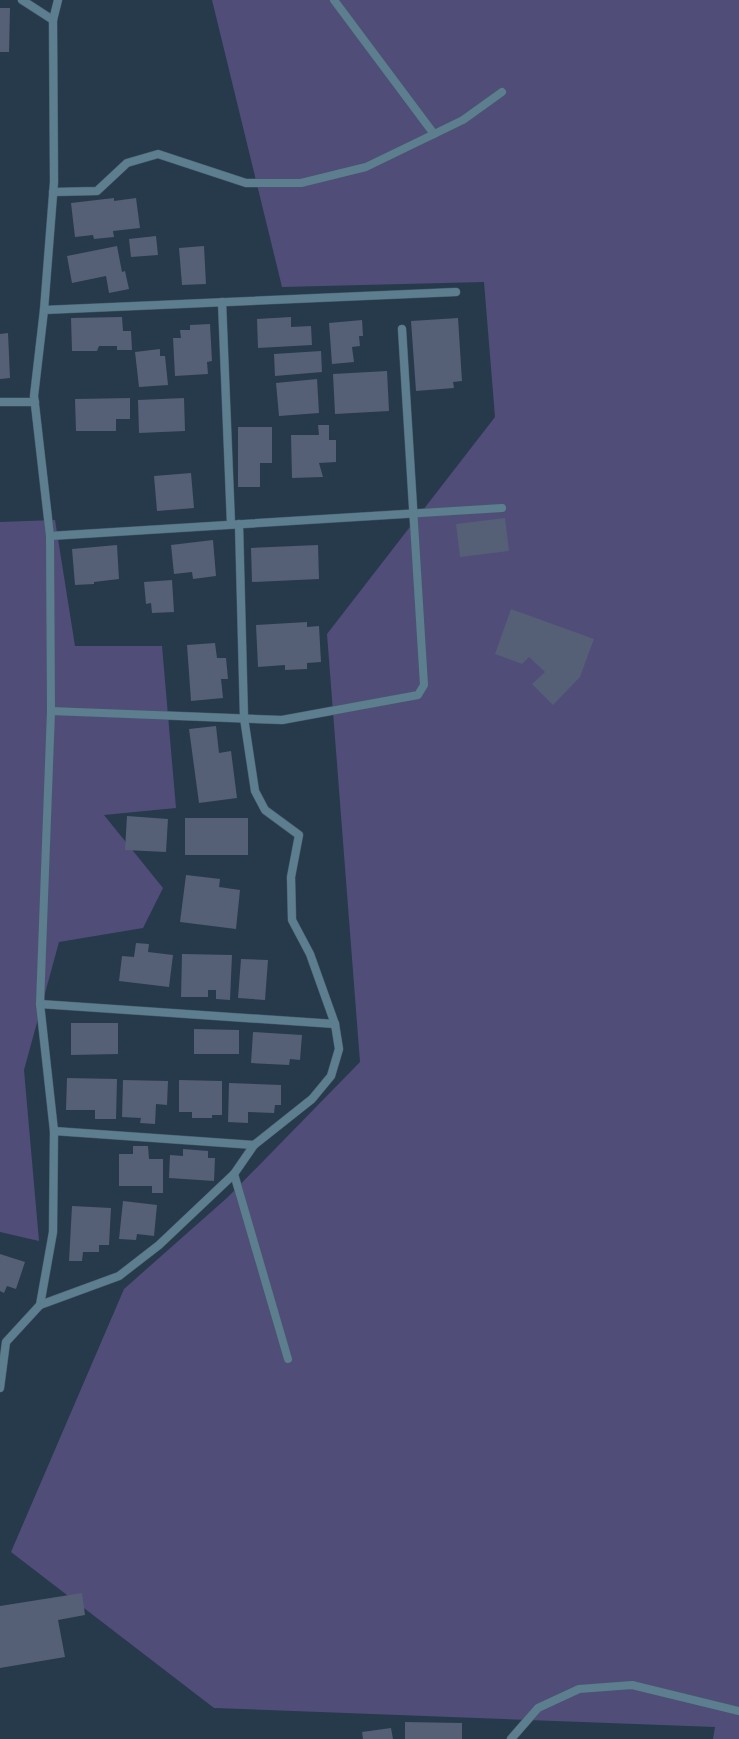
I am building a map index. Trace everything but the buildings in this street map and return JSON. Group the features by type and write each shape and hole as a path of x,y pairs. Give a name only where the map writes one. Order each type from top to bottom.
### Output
{"street":[{"path":"22,0 53,20"},
{"path":"40,1305 53,1232 54,1131 40,1004 51,711 50,536 35,402 53,192 53,20 58,0"},
{"path":"334,0 434,134"},
{"path":"53,192 97,191 127,163 158,154 246,183 301,183 366,167 463,120 502,92"},
{"path":"44,310 456,292"},
{"path":"0,1388 3,1341 40,1305 119,1276 159,1245 234,1174 254,1145 312,1099 331,1076 340,1049 335,1024 310,954 292,920 291,877 299,835 265,810 255,791 244,718 235,524 222,302"},
{"path":"51,711 282,720 418,695 424,685 402,330"},
{"path":"0,402 35,402"},
{"path":"50,536 502,508"},
{"path":"40,1004 335,1024"},
{"path":"54,1131 254,1145"},
{"path":"234,1174 288,1359"},
{"path":"511,1739 538,1708 579,1689 632,1685 739,1711"}],"shaded area":[{"path":"212,0 739,0 739,1739 713,1739 715,1727 214,1708 11,1552 124,1289 228,1197 360,1062 327,634 495,417 484,282 282,287"},
{"path":"55,520 75,646 162,646 176,808 104,815 163,888 143,928 59,942 24,1070 39,1241 0,1232 0,522"}]}
